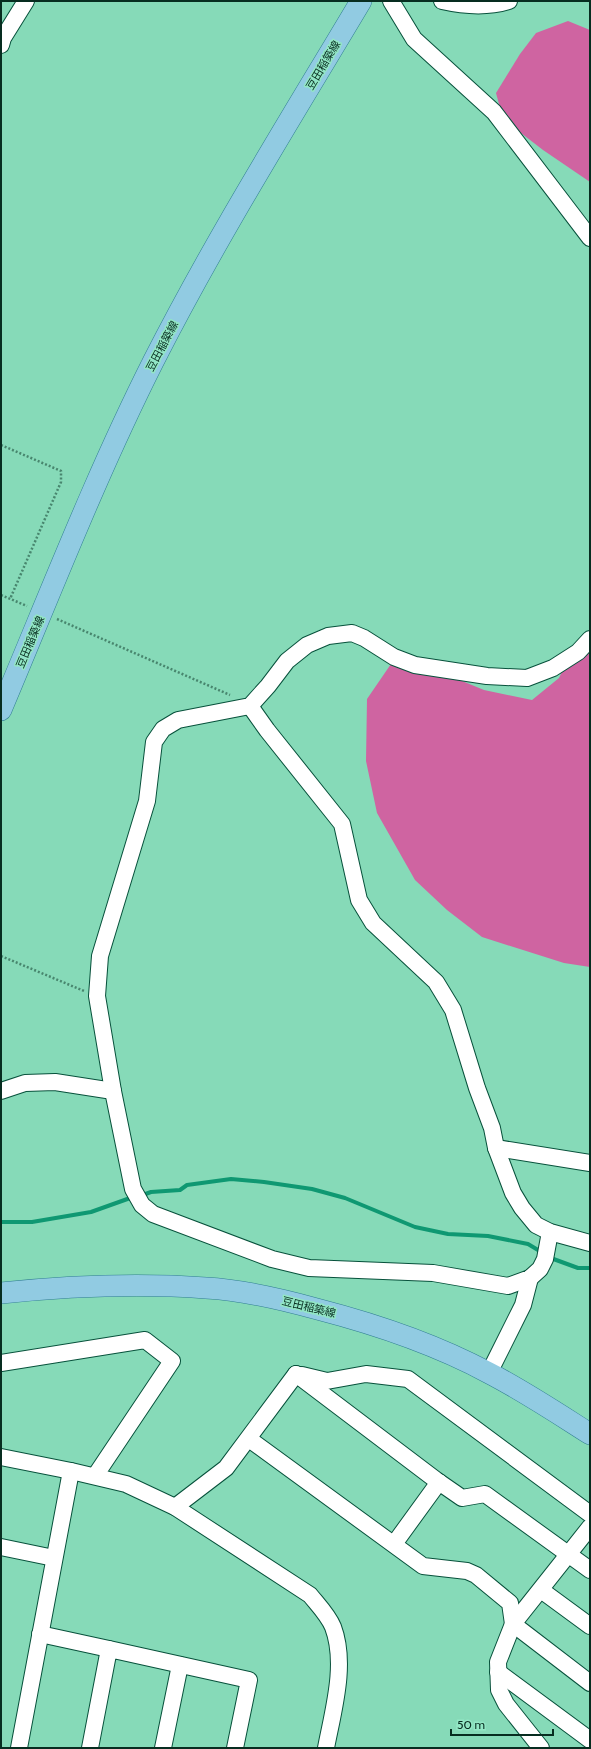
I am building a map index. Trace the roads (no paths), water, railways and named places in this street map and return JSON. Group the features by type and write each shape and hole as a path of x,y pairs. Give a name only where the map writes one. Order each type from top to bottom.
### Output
{"main road":[{"name":"豆田稲築線","path":"1,710 102,471 153,362 218,241 360,1"},
{"name":"豆田稲築線","path":"1,1293 121,1285 207,1288 266,1297 363,1321 453,1356 489,1373 546,1406 590,1434"}],"street":[{"path":"1,45 3,38 26,1"},
{"path":"391,1 414,39 494,112 590,238"},
{"path":"442,1 459,5 494,6 509,1"},
{"path":"550,1232 545,1259 540,1269 530,1278 508,1286 433,1273 309,1268 272,1259 153,1214 142,1205 133,1189 113,1090 97,996 100,956 147,801 154,742 162,730 178,720 250,706 268,686 287,661 307,645 328,636 352,633 364,638 394,657 414,665 487,676 527,678 553,668 578,652 590,639"},
{"path":"250,706 342,824 359,900 374,923 436,982 453,1010 477,1088 492,1128 496,1148 513,1193 522,1208 536,1225 550,1232 590,1243"},
{"path":"1,1090 25,1083 55,1082 113,1090"},
{"path":"496,1148 590,1163"},
{"path":"489,1373 523,1305 530,1278"},
{"path":"1,1363 145,1340 172,1360 95,1476"},
{"path":"175,1507 226,1468 296,1374"},
{"path":"296,1374 462,1498 485,1494 590,1570"},
{"path":"296,1374 327,1381 366,1374 408,1379 590,1514"},
{"path":"249,1439 423,1566 467,1571 476,1575 510,1603 513,1624 590,1683"},
{"path":"1,1457 71,1470 126,1484 175,1507 310,1596 324,1611 333,1628 339,1667 337,1694 326,1748"},
{"path":"19,1748 71,1470"},
{"path":"394,1544 439,1482"},
{"path":"541,1748 499,1690 498,1662 513,1624 590,1527"},
{"path":"1,1547 54,1558"},
{"path":"541,1590 590,1626"},
{"path":"40,1634 249,1680 235,1748"},
{"path":"90,1748 109,1649"},
{"path":"163,1748 180,1665"},
{"path":"498,1672 589,1736"}],"waterway":[{"path":"140,1196 151,1192 180,1190 187,1185 231,1179 264,1182 312,1189 345,1198 415,1227 448,1234 488,1236 528,1244 543,1253"},
{"path":"1,1222 32,1222 91,1212 133,1197"},
{"path":"548,1257 578,1268 590,1268"}]}
